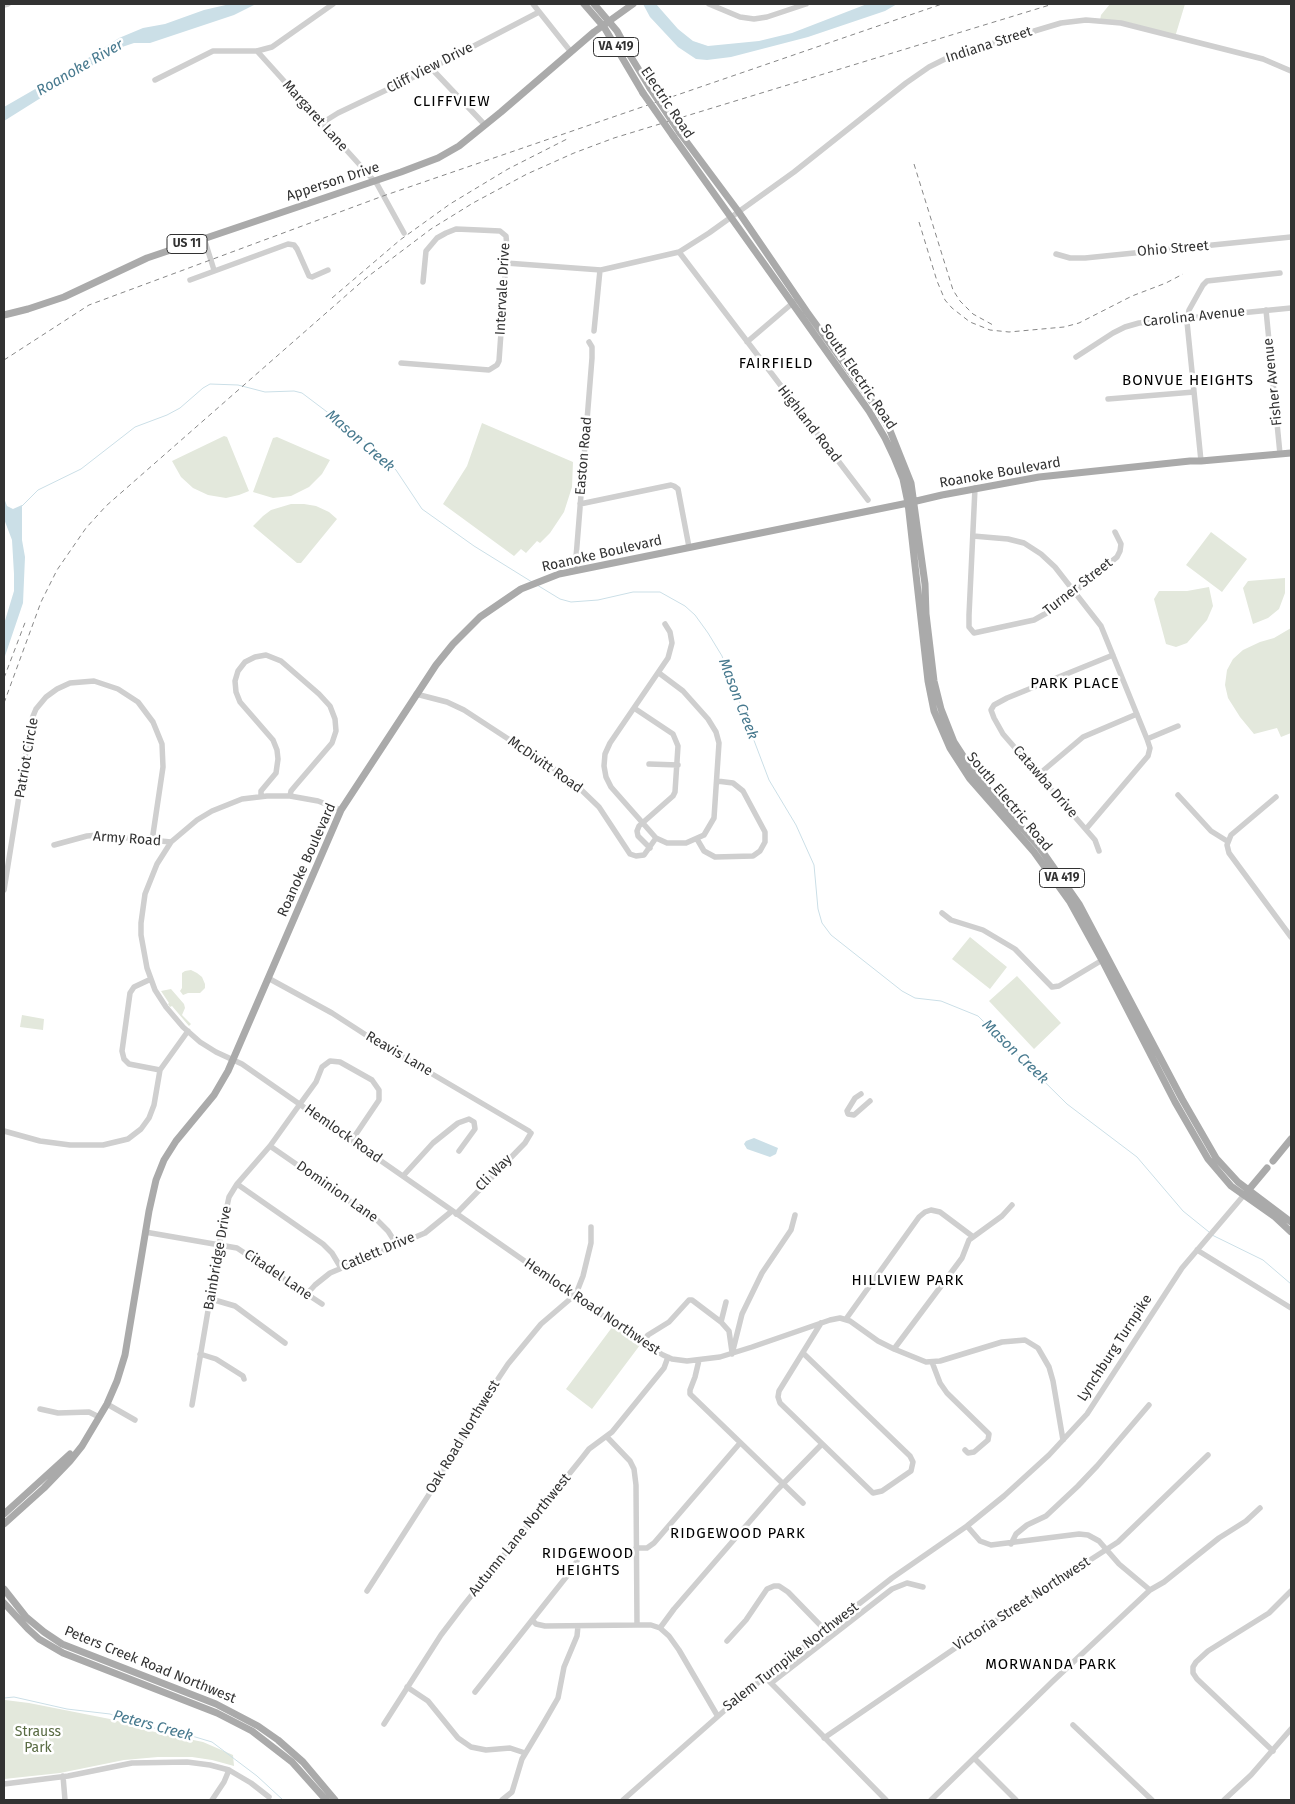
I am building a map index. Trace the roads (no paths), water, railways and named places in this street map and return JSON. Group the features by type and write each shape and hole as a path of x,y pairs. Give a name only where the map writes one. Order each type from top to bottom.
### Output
{"main road":[{"name":"Electric Road","path":"584,4 616,30 630,57 677,134 731,216"},
{"name":"Electric Road","path":"594,4 607,24 643,93 738,211"},
{"name":"Apperson Drive","path":"4,314 28,309 64,297 146,258 438,158 458,146 485,125 594,32 631,5"},
{"name":"South Electric Road","path":"738,211 795,301 880,428 899,468 912,502 928,681 942,732 950,748 966,774 1022,837 1058,884 1105,958 1175,1102 1202,1150 1221,1176 1291,1222"},
{"name":"South Electric Road","path":"731,216 795,301"},
{"name":"Roanoke Boulevard","path":"42,1485 70,1461 107,1404 125,1355 153,1190 164,1160 176,1141 214,1095 234,1059 341,810 436,665 460,636 491,609 536,582 575,570 975,488 1039,477 1190,461 1291,453"},
{"path":"1273,1161 1291,1139"},
{"name":"Lynchburg Turnpike","path":"1246,1193 1267,1168"},
{"name":"South Electric Road","path":"1246,1193 1291,1232"},
{"path":"4,1514 42,1485"},
{"path":"4,1524 42,1485"},
{"name":"Peters Creek Road Northwest","path":"4,1589 26,1617 62,1644 216,1704 258,1726 278,1740 303,1762 335,1800"},
{"name":"Peters Creek Road Northwest","path":"4,1602 28,1629 57,1650 217,1713 252,1731 292,1762 326,1800"}],"street":[{"path":"4,5 8,4"},
{"path":"154,80 213,51 257,50 279,44 333,4"},
{"path":"533,4 571,52"},
{"path":"709,4 740,17 754,19 806,4"},
{"name":"Cliff View Drive","path":"322,123 539,12"},
{"name":"Indiana Street","path":"506,264 600,270 679,252 796,171 929,67 951,56 1048,26 1086,20 1121,23 1262,59 1291,71"},
{"name":"Margaret Lane","path":"257,50 379,187 404,232"},
{"path":"431,68 485,125"},
{"name":"Intervale Drive","path":"400,363 489,370 495,367 499,361 507,239 503,232 456,229 437,238 426,251 423,282"},
{"name":"Ohio Street","path":"1056,254 1070,258 1084,258 1291,237"},
{"path":"204,238 214,270"},
{"path":"190,280 291,244 297,249 309,276 312,277 328,270"},
{"name":"Highland Road","path":"679,252 868,500"},
{"path":"594,331 600,270"},
{"path":"1201,461 1187,318 1189,310 1203,284 1207,281 1280,273"},
{"path":"747,342 795,301"},
{"name":"Carolina Avenue","path":"1076,357 1087,348 1125,327 1138,323 1291,308"},
{"name":"Fisher Avenue","path":"1266,310 1280,454"},
{"name":"Easton Road","path":"575,570 592,358 592,347 589,342"},
{"path":"1108,399 1194,392"},
{"path":"580,504 671,485 674,486 678,489 689,547"},
{"path":"975,488 973,536 1008,539 1024,543 1048,560 1101,626 1150,748 1148,756 1086,829"},
{"name":"Turner Street","path":"973,536 969,615 970,629 974,633 978,633 1041,617 1119,554 1121,544 1115,532"},
{"path":"659,673 682,690 713,726 719,743 718,781 714,818 708,830 697,840 686,843 673,844 656,838 611,787 606,777 604,766 607,747 668,658 672,648 671,637 665,624"},
{"name":"Catawba Drive","path":"1099,851 1097,844 1086,829 1003,734 991,712 994,704 1114,655"},
{"path":"261,796 261,791 276,773 277,750 272,740 240,702 236,692 235,681 238,671 245,662 255,657 266,656 281,661 319,694 330,706 335,719 336,731 332,743 291,791 290,796"},
{"name":"Patriot Circle","path":"4,890 5,871 16,817 29,729 34,714 41,702 57,689 70,683 85,681 110,685 130,696 149,715 157,731 163,751 163,767 152,841"},
{"name":"McDivitt Road","path":"416,694 440,700 464,710 560,772 581,788 599,808 630,854 640,856 650,848"},
{"path":"634,708 669,731 675,737 678,746 675,792 637,831 638,836 650,848 656,838"},
{"path":"1038,775 1083,737 1137,714"},
{"path":"1147,739 1178,726"},
{"path":"649,764 678,765"},
{"path":"697,840 704,852 715,857 753,856 760,851 765,842 765,832 743,791 733,783 718,781"},
{"path":"1178,795 1211,831 1227,841"},
{"name":"Hemlock Road","path":"341,810 312,800 290,796 261,796 242,799 212,811 184,830 171,842 157,864 145,894 141,935 147,968 155,990 166,1008 200,1042 216,1052 234,1059 454,1212"},
{"path":"1276,798 1231,835 1227,841 1229,853 1291,937"},
{"name":"Army Road","path":"54,845 93,835 171,842"},
{"path":"4,852 11,845"},
{"path":"942,913 955,922 983,930 1015,949 1052,987 1059,986 1105,958"},
{"name":"Reavis Lane","path":"268,978 332,1013 366,1036 530,1132"},
{"path":"151,979 134,987 130,993 122,1051 124,1058 129,1064 160,1070"},
{"path":"4,1131 40,1141 70,1145 102,1145 126,1140 141,1129 149,1118 154,1105 160,1070 188,1031"},
{"name":"Bainbridge Drive","path":"192,1405 227,1203 237,1184 270,1146 316,1082 322,1067 330,1061 340,1062 372,1080 380,1090 378,1100 352,1140"},
{"path":"861,1094 847,1111 848,1114 854,1115 870,1101"},
{"path":"403,1176 433,1143 458,1123 469,1119 474,1122 475,1128 459,1151"},
{"name":"Cli Way","path":"454,1212 525,1143 530,1132"},
{"name":"Dominion Lane","path":"270,1146 385,1226 397,1245"},
{"path":"237,1184 323,1244 332,1253 341,1268"},
{"name":"Lynchburg Turnpike","path":"967,1526 1004,1496 1063,1440 1087,1414 1175,1279 1246,1193"},
{"path":"894,1349 962,1258 967,1243 972,1236 1002,1216 1012,1205"},
{"path":"972,1236 940,1212 934,1210 925,1212 919,1217 846,1319 894,1349 932,1362 1002,1342 1020,1339 1030,1342 1041,1352 1052,1374 1063,1440"},
{"name":"Catlett Drive","path":"306,1295 322,1279 341,1268 425,1233 454,1212"},
{"name":"Hemlock Road Northwest","path":"454,1212 642,1343 668,1357 679,1360 699,1360 732,1354 821,1323 836,1319 846,1319"},
{"path":"732,1354 742,1314 762,1273 791,1230 795,1215"},
{"path":"574,1295 579,1288 592,1242 591,1227"},
{"name":"Citadel Lane","path":"145,1232 237,1248 322,1304"},
{"path":"1197,1250 1291,1308"},
{"name":"Oak Road Northwest","path":"367,1591 428,1496 508,1364 542,1324 574,1295"},
{"path":"211,1299 235,1306 285,1343"},
{"path":"642,1343 648,1336 669,1322 688,1300 692,1300 721,1322 729,1331 732,1354"},
{"path":"721,1322 726,1302"},
{"path":"803,1353 910,1456 913,1462 912,1468 882,1491 873,1492 780,1403 779,1391 821,1323"},
{"path":"200,1354 216,1359 243,1376 244,1379"},
{"name":"Autumn Lane Northwest","path":"384,1724 445,1629 582,1458 593,1446 607,1437 664,1368 668,1357"},
{"path":"699,1360 690,1392 803,1503"},
{"path":"932,1362 940,1383 947,1393 989,1434 988,1440 974,1452 968,1453 964,1450"},
{"path":"107,1404 135,1420"},
{"path":"1011,1544 1016,1534 1027,1525 1046,1516 1091,1473 1150,1405"},
{"path":"40,1409 58,1413 89,1412 100,1417"},
{"path":"607,1437 630,1461 634,1469 636,1485 636,1624"},
{"path":"636,1548 647,1548 654,1543 740,1443"},
{"path":"660,1628 680,1601 783,1484 822,1444"},
{"name":"Victoria Street Northwest","path":"824,1738 970,1638 1126,1536 1208,1455"},
{"path":"931,1800 1150,1590 1164,1582 1260,1508"},
{"path":"967,1526 984,1544 991,1545 1084,1534 1099,1541 1118,1564 1150,1590"},
{"name":"Salem Turnpike Northwest","path":"623,1800 718,1715 765,1677 902,1570 967,1526"},
{"path":"475,1692 576,1565 580,1554"},
{"path":"771,1683 892,1589 907,1583 923,1587"},
{"path":"727,1641 746,1620 767,1590 774,1586 782,1587 825,1630"},
{"path":"1273,1751 1198,1679 1193,1673 1193,1666 1208,1650 1269,1613 1291,1591"},
{"path":"532,1620 540,1625 636,1624 660,1628 669,1636 679,1650 718,1715"},
{"path":"502,1800 515,1787 519,1765 524,1753 558,1698 564,1667 577,1636 578,1626"},
{"path":"765,1677 886,1800"},
{"path":"407,1687 428,1701 458,1738 471,1747 486,1750 510,1748 524,1753"},
{"path":"1073,1724 1152,1800"},
{"path":"1224,1800 1251,1775 1291,1729"},
{"path":"974,1758 1016,1800"},
{"path":"4,1784 63,1776 132,1763 198,1763 229,1770 251,1783 269,1797"},
{"path":"212,1800 224,1782 229,1770"},
{"path":"63,1776 65,1800"}],"water":[{"name":"Roanoke River","path":"230,4 256,4 234,15 150,43 134,43 122,47 4,121 4,107 82,62 119,38 143,28 165,24 204,10"},
{"path":"643,4 656,4 678,29 693,41 708,46 759,41 792,33 867,4 897,4 885,11 808,37 731,57 707,60 696,59 678,47 650,17"},
{"path":"4,498 7,506 13,509 22,505 22,540 25,557 23,603 4,659 4,624 14,591 14,574 12,540 4,519"},
{"path":"754,1138 778,1148 776,1154 770,1157 747,1149 744,1144 746,1141"}],"waterway":[{"name":"Mason Creek","path":"21,507 38,490 81,469 135,427 180,408 210,384 238,385 265,392 294,391 302,393 359,436 396,470 422,509 474,546 532,582"},
{"name":"Mason Creek","path":"537,585 560,599 571,602 598,600 633,592 660,592 685,606 695,615 722,656 769,780 796,825 814,865 818,909 822,923 831,935 902,991 915,998 941,1001 978,1016 1067,1104 1137,1157 1183,1211 1209,1232"},
{"name":"Mason Creek","path":"1212,1235 1263,1260 1291,1284"},
{"name":"Peters Creek","path":"4,1698 14,1697 67,1709 110,1714 135,1724 212,1742 257,1776 283,1800"}],"railway":[{"path":"4,360 89,305 383,196 942,4"},
{"path":"4,703 41,602 57,570 86,528 106,506 366,278 431,229 473,203 527,174 614,138 1053,4"},
{"path":"332,298 400,240 450,204 508,169 567,139"},
{"path":"914,164 953,290 960,301 973,314 993,325"},
{"path":"919,222 937,281 945,300 970,322 990,330 1009,332 1064,327 1079,323 1132,296 1166,283 1183,274"},
{"path":"4,678 26,620"}],"district":[{"name":"CLIFFVIEW","path":"452,102"},
{"name":"FAIRFIELD","path":"776,364"},
{"name":"BONVUE HEIGHTS","path":"1188,381"},
{"name":"PARK PLACE","path":"1075,684"},
{"name":"HILLVIEW PARK","path":"908,1281"},
{"name":"RIDGEWOOD PARK","path":"738,1534"},
{"name":"RIDGEWOOD HEIGHTS","path":"588,1562"},
{"name":"MORWANDA PARK","path":"1051,1665"}],"park label":[{"name":"Strauss Park","path":"38,1740"}]}
